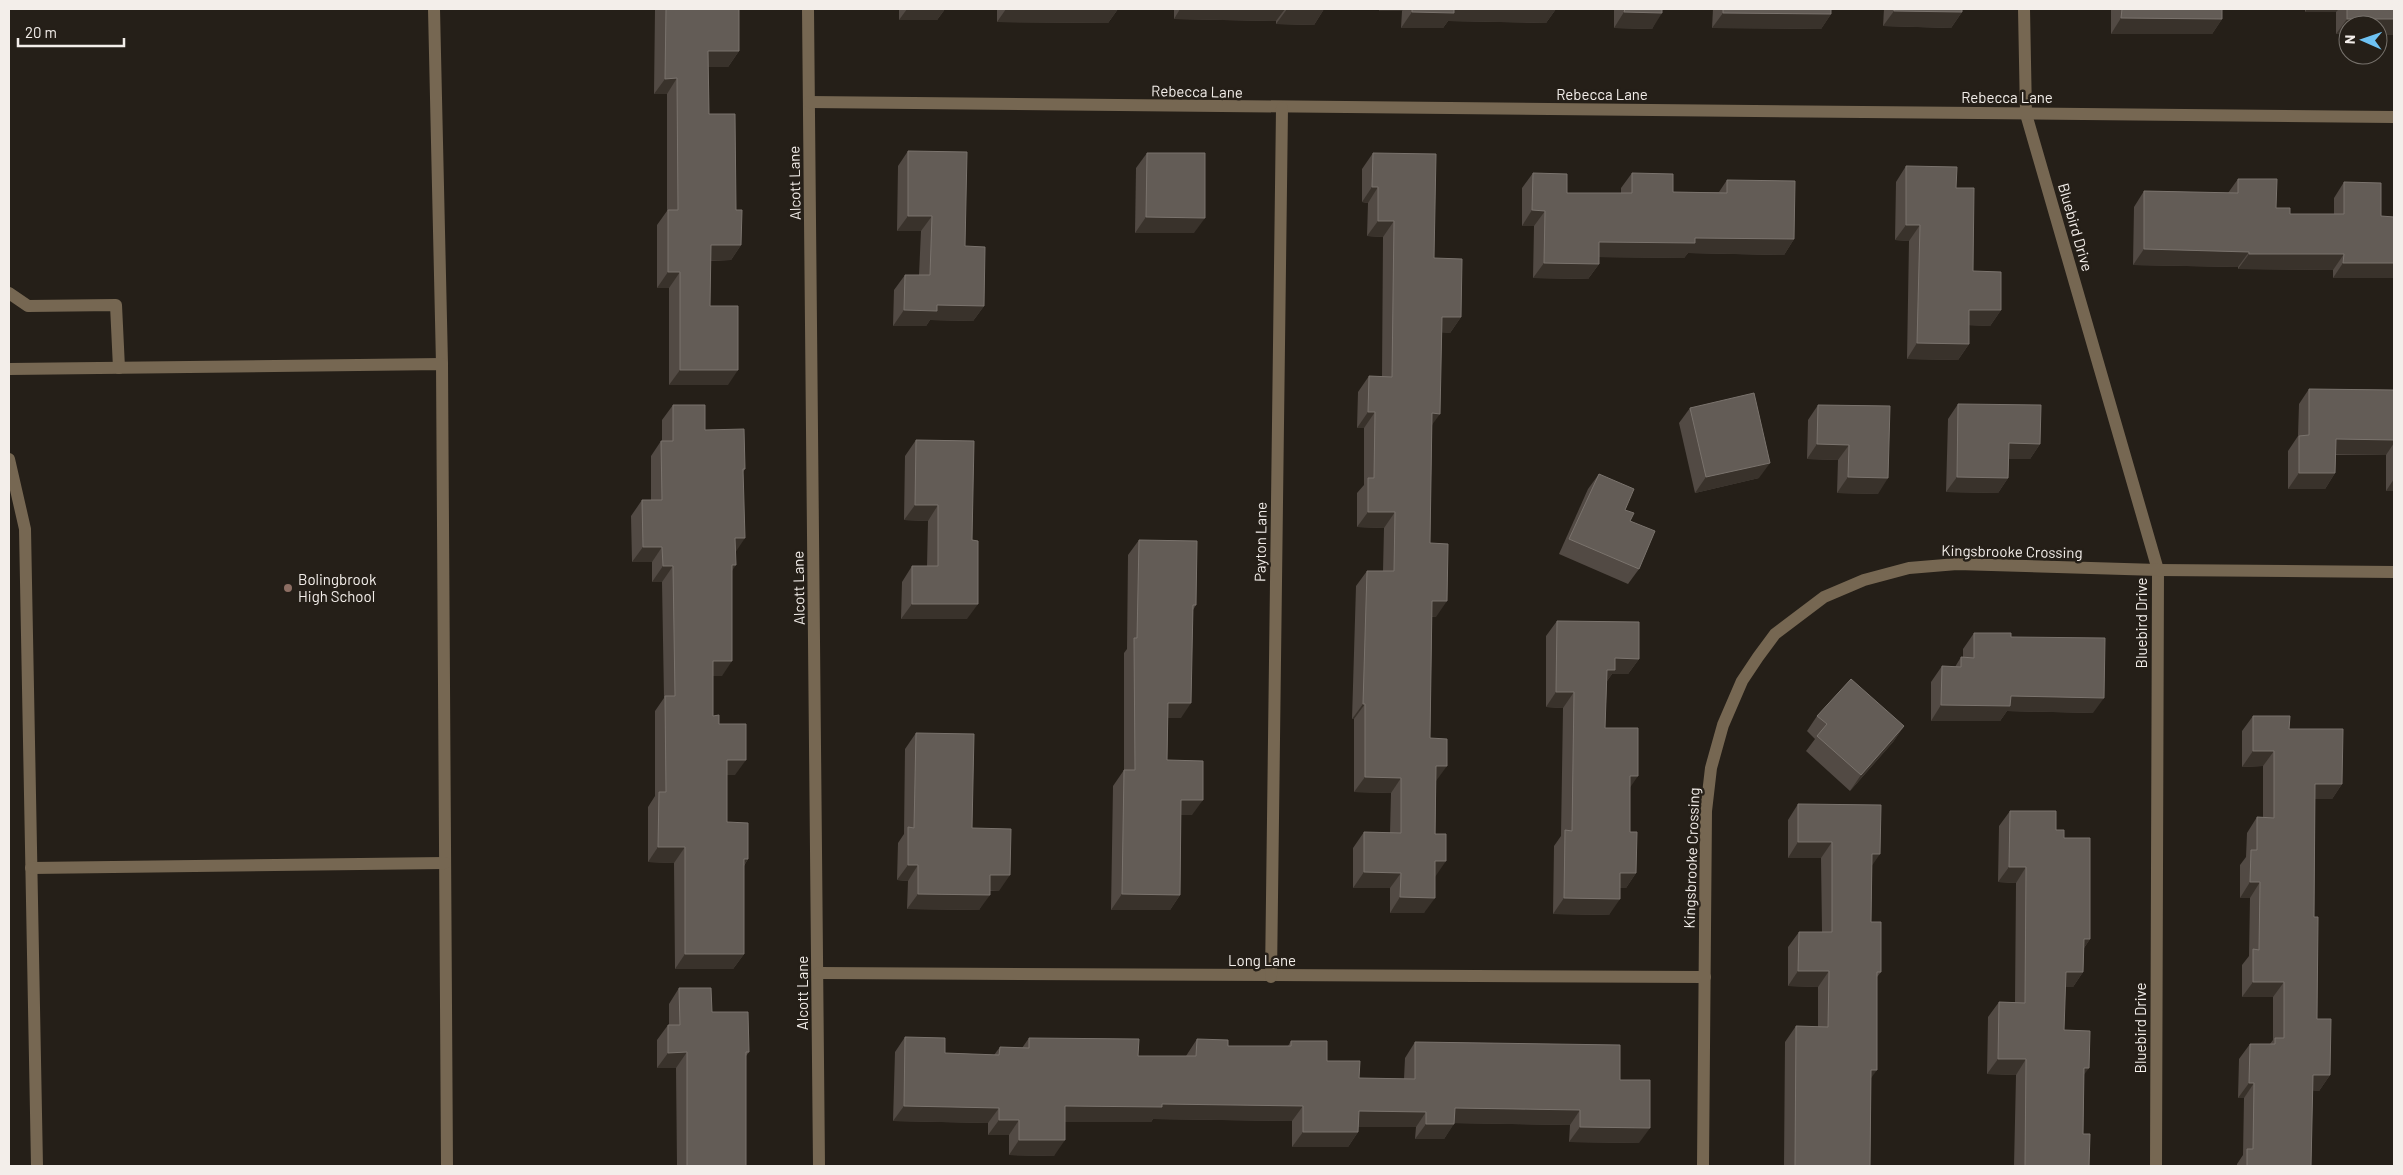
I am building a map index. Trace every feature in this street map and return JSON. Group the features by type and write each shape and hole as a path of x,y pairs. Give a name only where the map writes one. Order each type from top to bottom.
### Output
{"street":[{"path":"434,9 442,364 447,1166"},
{"name":"Alcott Lane","path":"808,9 819,974 819,1166"},
{"name":"Bluebird Drive","path":"2024,9 2026,114 2158,570 2156,1166"},
{"name":"Rebecca Lane","path":"809,102 1282,108 2394,117"},
{"name":"Payton Lane","path":"1271,977 1282,108"},
{"path":"9,293 28,306 116,305 119,368"},
{"path":"9,370 442,364"},
{"path":"9,459 25,529 37,1166"},
{"name":"Kingsbrooke Crossing","path":"1703,1166 1706,811 1711,768 1723,724 1742,681 1775,634 1824,597 1864,580 1909,568 1957,564 2158,570 2394,572"},
{"path":"31,868 445,863"},
{"name":"Long Lane","path":"819,974 1705,977"}],"building":[{"path":"666,9 739,9 739,51 708,51 709,114 735,114 736,210 742,210 741,245 711,245 710,306 738,306 738,370 680,370 680,272 668,272 668,210 678,210 677,78 665,79"},
{"path":"1412,9 1454,9 1454,13 1412,12"},
{"path":"1625,9 1662,9 1662,13 1624,12"},
{"path":"1723,9 1831,9 1831,14 1723,13"},
{"path":"1894,9 1962,9 1962,12 1894,11"},
{"path":"2122,9 2222,9 2222,19 2121,18"},
{"path":"2347,9 2394,9 2394,19 2388,19 2388,15 2347,15"},
{"path":"908,151 967,152 965,246 985,247 984,306 937,305 937,311 904,310 905,275 930,275 932,216 908,216"},
{"path":"1147,153 1205,153 1205,218 1146,217"},
{"path":"1373,153 1436,154 1434,258 1462,259 1461,317 1442,317 1440,414 1432,413 1430,543 1448,544 1447,601 1432,601 1430,738 1447,739 1447,766 1436,766 1435,834 1446,834 1446,861 1435,861 1435,898 1400,897 1401,873 1364,872 1364,832 1401,833 1401,778 1365,777 1365,704 1363,704 1367,571 1394,571 1395,512 1368,512 1368,478 1374,478 1375,412 1368,412 1369,376 1392,377 1394,221 1378,221 1378,187 1372,187"},
{"path":"1906,166 1957,167 1956,188 1974,188 1973,271 2001,272 2001,310 1969,310 1969,344 1917,343 1920,225 1906,225"},
{"path":"1533,173 1567,174 1567,193 1632,193 1632,173 1673,174 1673,192 1727,193 1727,180 1795,181 1794,239 1695,238 1695,243 1599,242 1599,264 1544,263 1545,211 1532,210"},
{"path":"2238,179 2277,179 2276,208 2290,208 2290,214 2344,214 2344,182 2381,183 2381,216 2394,217 2394,263 2343,263 2344,254 2249,254 2249,252 2144,249 2144,191 2238,193"},
{"path":"2309,389 2394,390 2394,440 2336,439 2335,473 2299,473 2299,436 2309,435"},
{"path":"1754,393 1770,463 1706,477 1690,408"},
{"path":"1958,404 2041,405 2040,444 2009,443 2008,478 1957,477"},
{"path":"673,405 705,405 705,430 744,429 745,538 735,538 736,565 732,565 732,661 713,661 713,716 719,715 719,724 746,724 746,760 727,760 727,822 748,823 748,859 744,859 744,954 685,954 685,847 658,847 659,792 666,792 665,696 675,696 673,566 663,566 662,547 643,547 642,500 662,500 661,441 673,441"},
{"path":"1818,405 1890,406 1888,478 1848,477 1849,445 1817,444"},
{"path":"916,440 974,441 972,540 978,541 978,604 912,604 912,566 938,566 938,505 915,505"},
{"path":"1599,474 1634,489 1625,510 1634,513 1630,521 1655,531 1639,569 1569,539"},
{"path":"1139,540 1197,541 1196,605 1193,605 1191,703 1168,703 1167,760 1203,761 1203,800 1181,800 1180,895 1122,894 1124,770 1135,770 1134,638 1137,638"},
{"path":"1557,621 1639,622 1639,659 1615,658 1615,670 1607,670 1605,728 1638,728 1638,776 1630,776 1630,832 1637,832 1636,873 1620,873 1620,899 1564,898 1565,830 1572,831 1574,692 1556,692"},
{"path":"1974,633 2011,633 2011,637 2105,638 2104,698 2011,696 2010,706 1941,705 1942,666 1961,667 1961,657 1974,658"},
{"path":"1851,679 1904,726 1861,775 1817,736 1827,724 1817,716"},
{"path":"2253,716 2290,716 2289,729 2343,729 2342,784 2315,784 2314,917 2318,917 2317,1019 2331,1019 2330,1075 2313,1075 2311,1166 2247,1166 2247,1149 2253,1149 2254,1083 2249,1083 2250,1044 2275,1044 2275,1038 2284,1038 2284,982 2253,982 2253,949 2259,950 2260,882 2250,882 2251,850 2257,850 2257,817 2274,818 2274,751 2253,751"},
{"path":"916,733 974,734 972,828 1011,829 1010,875 990,875 990,895 918,894 918,865 908,865 908,827 914,828"},
{"path":"1798,804 1881,805 1880,854 1872,854 1871,922 1881,922 1881,972 1877,972 1877,1070 1871,1070 1870,1166 1795,1166 1796,1026 1828,1027 1829,971 1798,971 1799,932 1832,932 1832,842 1798,842"},
{"path":"2010,811 2056,811 2056,830 2064,830 2064,838 2090,838 2090,939 2084,939 2083,972 2066,972 2064,1030 2090,1031 2089,1068 2084,1068 2083,1134 2090,1134 2089,1166 2025,1166 2026,1059 1998,1059 1999,1002 2025,1003 2026,867 2009,867"},
{"path":"679,988 711,988 712,1012 748,1012 749,1052 746,1052 746,1166 687,1166 687,1052 668,1053 668,1025 680,1025"},
{"path":"905,1037 945,1038 945,1053 999,1055 1000,1047 1029,1048 1029,1038 1139,1039 1138,1056 1196,1056 1197,1039 1228,1040 1228,1046 1291,1046 1291,1041 1327,1041 1327,1061 1360,1061 1359,1078 1415,1079 1415,1042 1620,1045 1620,1080 1650,1080 1650,1128 1580,1127 1580,1110 1455,1108 1454,1124 1426,1124 1426,1112 1359,1111 1358,1132 1303,1132 1303,1106 1162,1104 1162,1107 1065,1106 1065,1140 1019,1140 1019,1120 999,1120 999,1108 904,1106"}],"place":[{"name":"Bolingbrook High School","path":"288,588"}]}
